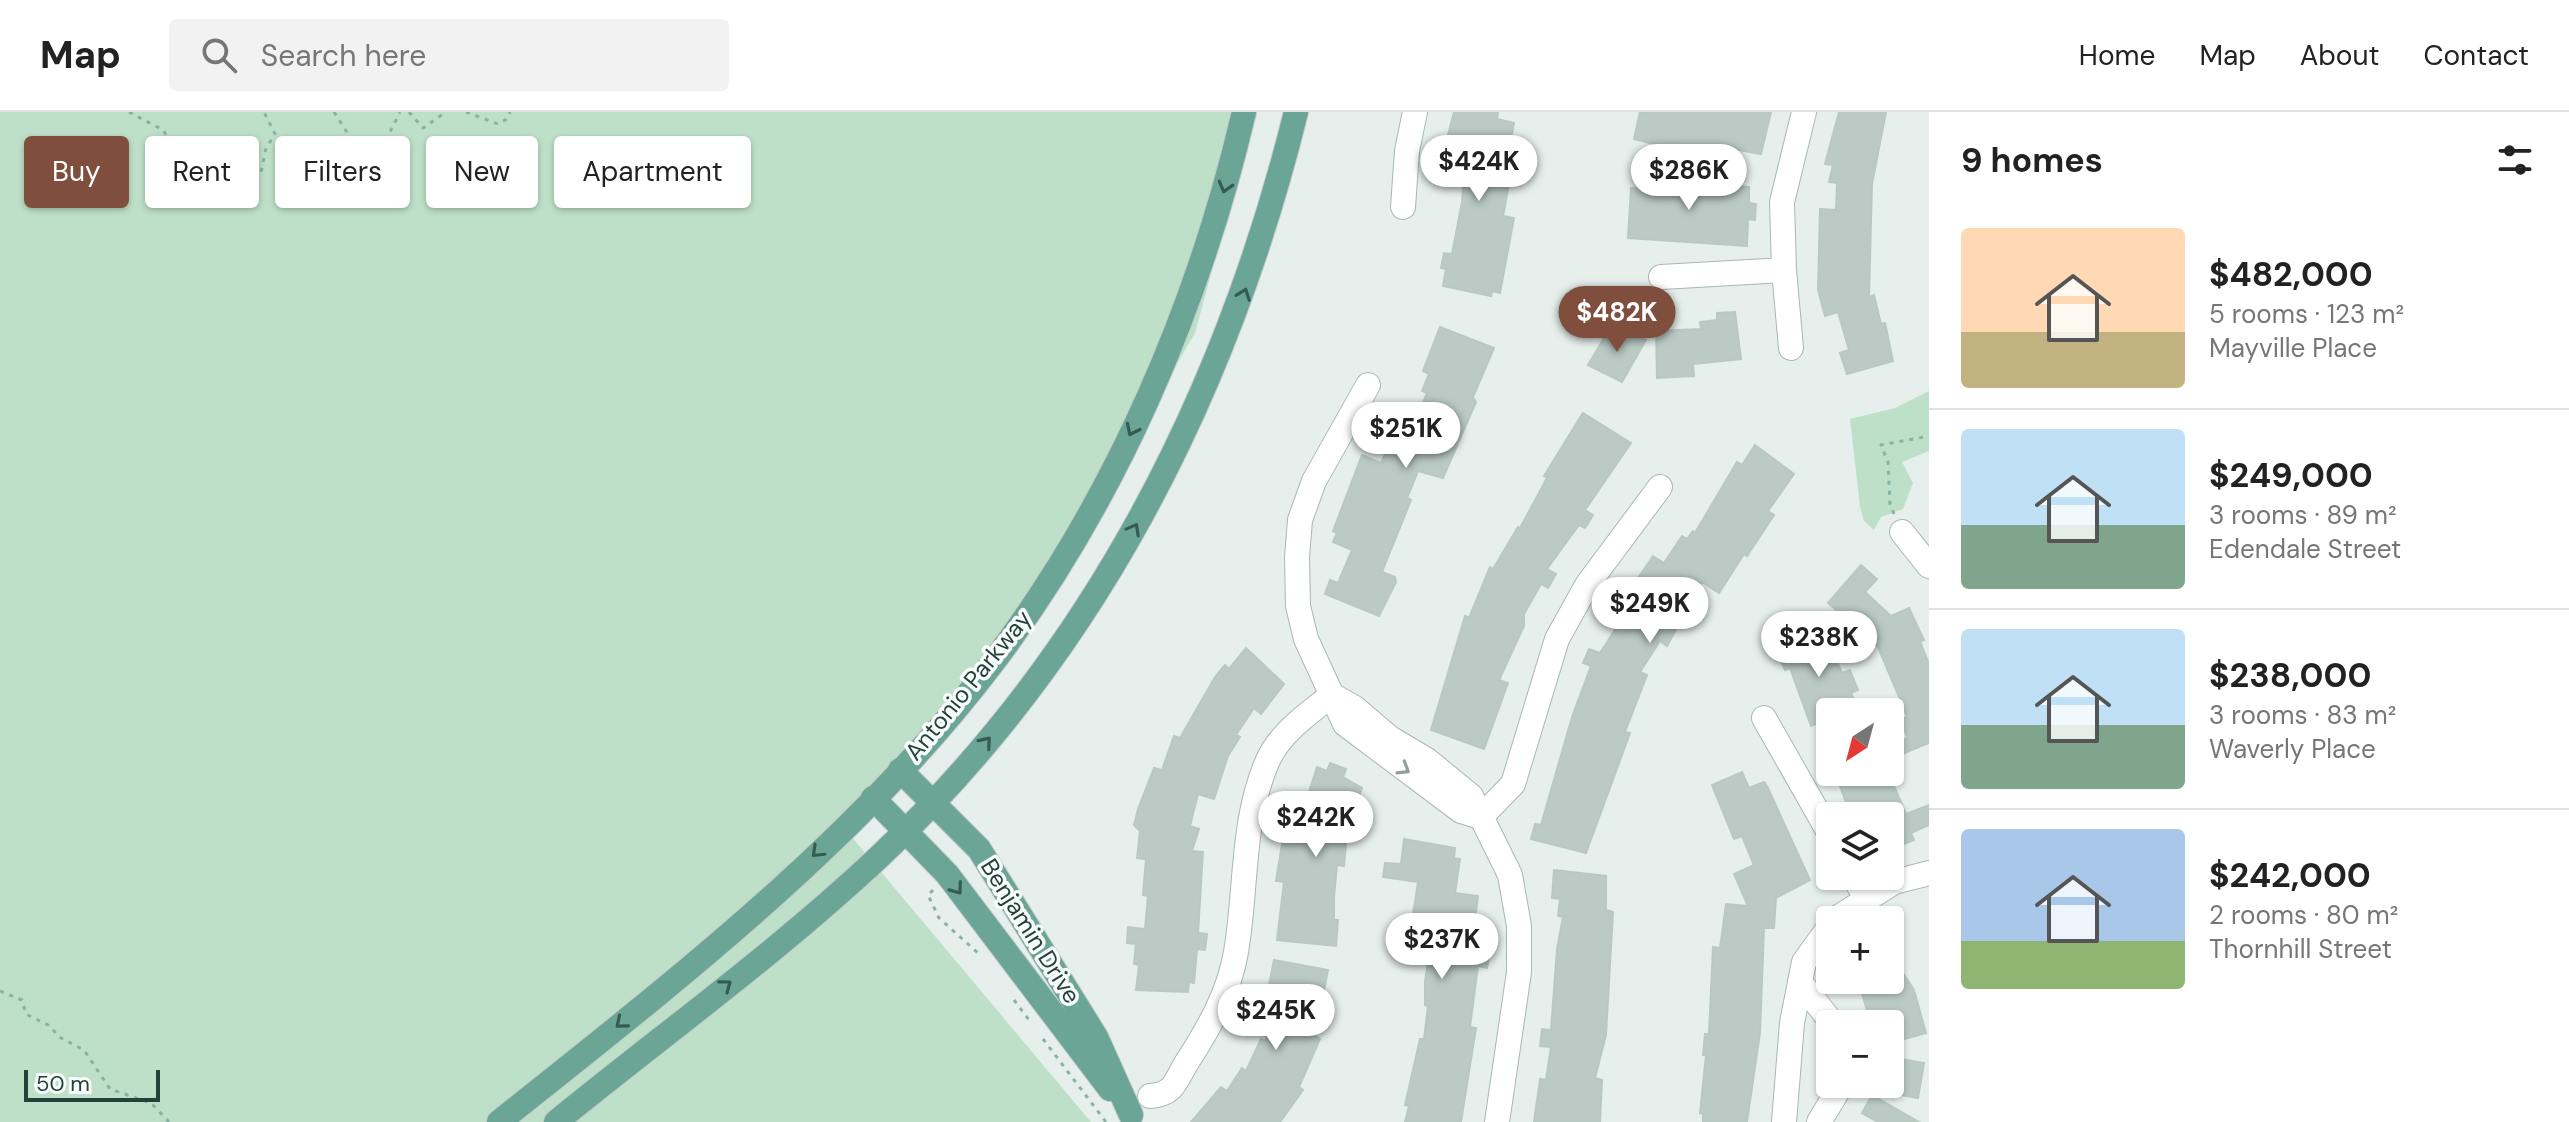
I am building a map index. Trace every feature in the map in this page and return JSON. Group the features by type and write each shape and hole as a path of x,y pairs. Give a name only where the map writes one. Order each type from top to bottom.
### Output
{"main road":[{"name":"Antonio Parkway","path":"499,1122 696,960 790,878 900,770 993,662 1069,550 1128,440 1172,343 1199,273 1244,112"},
{"name":"Antonio Parkway","path":"556,1122 789,938 906,830 935,801 1054,656 1107,576 1165,473 1213,375 1247,285 1296,112"},
{"name":"Benjamin Drive","path":"900,770 935,801 979,849 1022,913 1096,1037 1133,1119"},
{"name":"Benjamin Drive","path":"873,798 947,874 1133,1119"}],"street":[{"path":"1403,207 1407,151 1415,112"},
{"path":"1791,348 1782,202 1804,112"},
{"path":"1661,277 1784,270"},
{"path":"1368,385 1314,481 1300,520 1298,606 1306,639 1345,724 1461,811 1481,817 1510,875 1519,926 1515,1009 1497,1122"},
{"path":"1481,817 1513,784 1557,639 1587,585 1660,487"},
{"path":"1902,532 1929,566"},
{"path":"1133,1119 1150,1096 1154,1082 1169,1070 1183,1069 1216,1018 1236,953 1243,862 1256,797 1269,758 1298,721 1332,695"},
{"path":"1764,718 1816,809"},
{"path":"1854,906 1894,882 1929,873"},
{"path":"1861,890 1866,898"},
{"path":"1784,1122 1792,1023 1804,962 1816,945"},
{"path":"1800,982 1822,1010"},
{"path":"1819,1122 1834,1098"}],"path":[{"path":"129,112 163,130 183,161 201,157 241,168 250,177 261,173 266,148 275,134 264,112"},
{"path":"334,112 350,137 383,146 400,112"},
{"path":"409,112 423,128 446,112"},
{"path":"466,112 498,124 507,119 510,112"},
{"path":"1902,532 1890,504 1891,479 1881,445 1929,436"},
{"path":"947,874 928,895 932,905 951,931 985,960"},
{"path":"0,991 22,1000 26,1014 50,1026 59,1037 84,1050 110,1089 151,1103 169,1122"},
{"path":"1010,994 1033,1025"},
{"path":"1040,1034 1106,1122"}],"green space":[{"path":"0,112 1255,112 1195,333 1001,665 840,823 1091,1122 0,1122"},
{"path":"1929,391 1929,451 1902,462 1913,483 1903,509 1881,517 1874,530 1864,521 1860,507 1850,419 1895,408"}],"building":[{"path":"1454,112 1498,112 1497,119 1514,123 1511,139 1505,138 1499,170 1511,173 1503,216 1514,218 1500,293 1492,291 1491,296 1443,286 1446,269 1441,268 1444,253 1452,254 1462,202 1463,186 1454,184 1459,157 1443,154"},
{"path":"1640,112 1771,112 1761,154 1718,146 1717,152 1672,143 1670,148 1634,139"},
{"path":"1839,112 1886,112 1872,184 1869,297 1874,295 1881,324 1885,323 1893,361 1847,374 1840,353 1849,350 1838,312 1825,316 1818,290 1820,209 1836,210 1837,183 1829,182 1833,165 1825,164"},
{"path":"1657,151 1670,152 1668,188 1731,192 1731,186 1749,187 1749,203 1756,204 1755,220 1748,219 1747,246 1628,238 1631,188 1654,189"},
{"path":"1735,312 1741,359 1693,364 1694,376 1657,378 1656,331 1701,329 1700,322 1717,320 1717,313"},
{"path":"1440,327 1494,348 1473,397 1476,402 1443,478 1418,471 1407,498 1411,500 1382,572 1395,577 1396,582 1379,616 1325,594 1330,580 1338,583 1352,550 1333,542 1337,533 1333,531 1362,455 1381,463 1390,443 1397,446 1407,421 1414,424 1427,393 1422,391 1429,374 1423,371"},
{"path":"1610,328 1623,337 1628,330 1646,340 1622,382 1588,365"},
{"path":"1583,413 1631,443 1585,510 1593,515 1585,528 1579,525 1547,569 1556,574 1548,588 1541,584 1524,614 1524,626 1499,680 1508,683 1484,749 1431,730 1465,616 1469,618 1490,567 1493,569 1520,528 1547,478 1544,476"},
{"path":"1755,445 1794,474 1768,511 1774,515 1719,593 1702,582 1667,646 1660,641 1640,672 1647,675 1625,732 1630,733 1586,853 1531,839 1535,824 1541,825 1572,717 1591,666 1583,663 1589,649 1600,653 1618,625 1613,622 1617,615 1614,613 1653,556 1664,563 1682,536 1687,539 1693,531 1695,533 1737,462 1742,465"},
{"path":"1861,565 1877,579 1865,592 1891,616 1909,608 1924,640 1920,642 1929,664 1929,743 1904,753 1904,740 1908,738 1904,729 1904,718 1907,717 1904,698 1899,698 1878,647 1828,603"},
{"path":"1824,633 1842,673 1850,670 1858,690 1851,693 1853,698 1816,698 1816,724 1811,726 1790,668 1785,670 1777,653"},
{"path":"1246,648 1284,684 1261,714 1254,708 1236,735 1240,737 1228,756 1214,799 1198,794 1190,826 1199,829 1192,851 1203,852 1198,933 1207,934 1205,950 1197,949 1194,983 1189,982 1188,992 1136,990 1139,965 1134,964 1136,944 1127,943 1128,927 1145,929 1148,896 1143,895 1146,859 1137,858 1140,831 1134,825 1138,809 1154,768 1162,770 1174,736 1180,738 1215,677 1225,665 1229,669"},
{"path":"1330,763 1346,769 1343,777 1362,788 1355,807 1363,810 1358,825 1348,821 1344,866 1337,865 1334,897 1334,920 1338,920 1336,946 1277,940 1284,882 1276,881 1284,832 1290,833 1291,822 1299,823 1317,767 1327,771"},
{"path":"1742,772 1749,788 1764,782 1767,786 1810,880 1776,898 1774,928 1764,928 1760,1033 1747,1122 1703,1122 1703,1114 1700,1113 1706,1055 1703,1055 1705,1034 1709,1034 1713,947 1720,948 1726,904 1748,906 1734,874 1754,865 1742,836 1734,839 1712,785"},
{"path":"1840,786 1894,786 1901,802 1846,802"},
{"path":"1929,805 1929,825 1911,833 1914,840 1904,844 1904,809 1906,814"},
{"path":"1404,839 1455,848 1454,858 1460,859 1455,893 1478,896 1471,949 1490,953 1487,968 1478,966 1470,1027 1476,1028 1461,1122 1405,1122 1409,1106 1405,1105 1420,1039 1424,1039 1428,1006 1425,1005 1425,981 1432,938 1410,935 1418,882 1383,877 1385,863 1401,864"},
{"path":"1554,870 1606,876 1606,910 1613,912 1606,1035 1595,1078 1602,1080 1600,1122 1534,1122 1540,1079 1546,1080 1551,1047 1540,1046 1542,1029 1551,1030 1557,949 1563,917 1558,916 1560,899 1552,898"},
{"path":"1274,960 1328,970 1315,1036 1320,1039 1299,1087 1303,1090 1280,1122 1191,1122 1221,1087 1227,1091 1242,1068 1246,1071 1261,1039 1265,1041 1281,1009 1265,1006"},
{"path":"1904,975 1914,990 1926,1033 1904,1039 1904,1010 1867,1010 1862,994 1904,994"},
{"path":"1904,1059 1924,1063 1918,1098 1904,1096"},
{"path":"1870,1098 1877,1098 1919,1122 1878,1122 1862,1113"}]}
